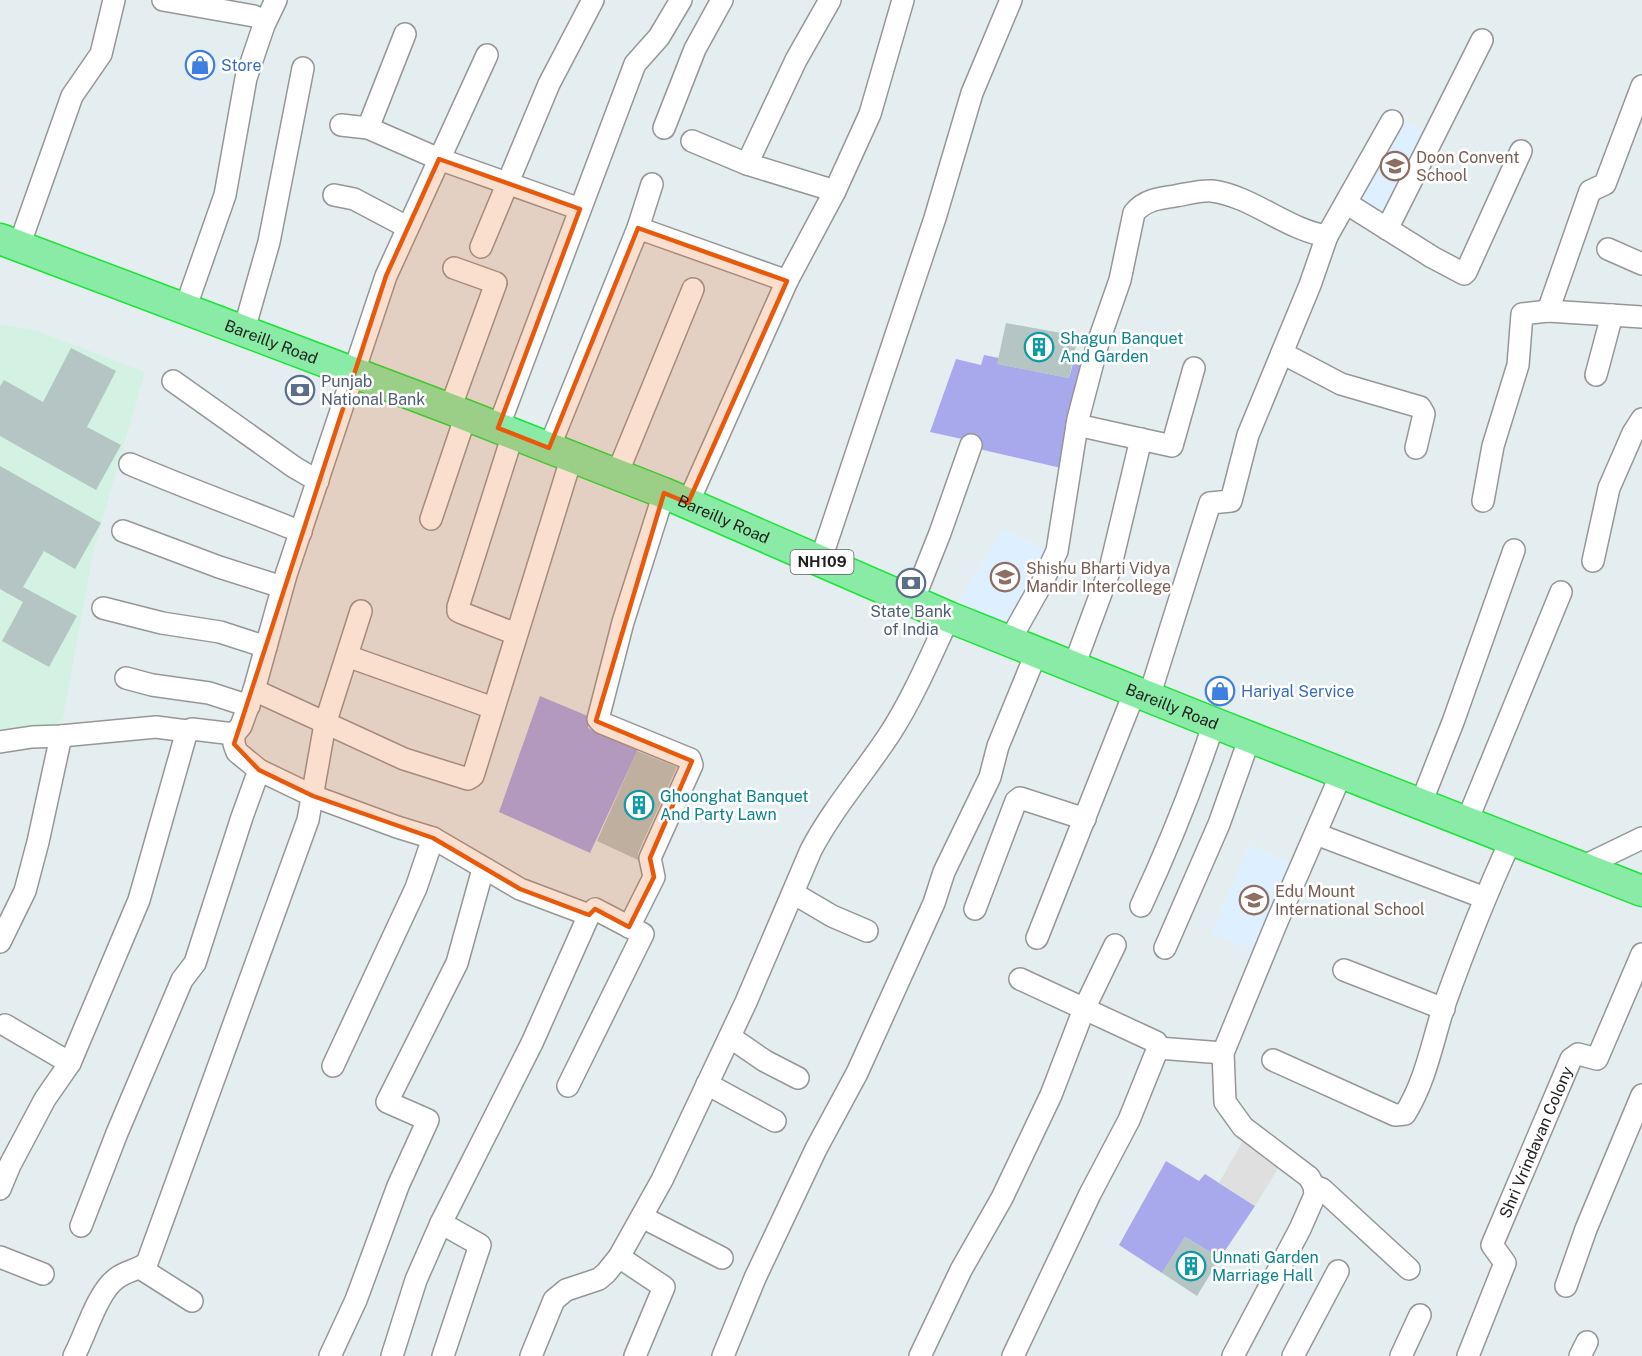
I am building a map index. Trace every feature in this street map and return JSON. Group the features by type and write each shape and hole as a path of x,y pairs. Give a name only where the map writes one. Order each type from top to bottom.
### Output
{"highway":[{"name":"Bareilly Road","path":"10,243 355,372 617,474 949,616 1642,891"}],"street":[{"path":"10,243 72,96 101,54 114,0"},
{"path":"163,0 254,16"},
{"path":"185,309 225,195 246,78 264,25 276,0"},
{"path":"481,247 549,84 593,0"},
{"path":"516,634 462,613 458,607 506,431 580,209 635,64 659,37 681,0"},
{"path":"664,128 695,49 722,0"},
{"path":"747,164 796,60 830,0"},
{"path":"630,927 654,877 650,858 692,765 690,759 602,723 598,719 623,622 676,498 835,191 870,114 903,0"},
{"path":"820,562 935,218 972,93 1006,2"},
{"path":"368,128 405,34"},
{"path":"1387,229 1482,40"},
{"path":"487,55 386,276 282,587 252,698 241,726 234,734 234,744 237,752 259,770 313,796 396,827 433,838 520,890 589,915"},
{"path":"244,330 269,242 303,68"},
{"path":"1548,311 1590,191 1605,184 1642,86"},
{"path":"1037,938 1085,819 1142,694 1210,503 1230,501 1248,435 1310,285 1327,236 1392,121"},
{"path":"341,125 368,128 439,159 580,209"},
{"path":"692,141 747,164 835,191"},
{"path":"1346,204 1464,274 1521,151"},
{"path":"126,678 152,686 252,698 326,724 404,759 468,779 472,776 516,634 560,452 652,184"},
{"path":"723,1356 755,1278 816,1149 857,1073 934,903 944,872 990,777 1023,646 1042,583 1057,551 1077,425 1098,343 1120,280 1134,213 1140,206 1165,197 1210,191 1232,196 1312,234 1327,236"},
{"path":"334,195 354,199 407,227"},
{"path":"638,228 787,281"},
{"path":"1608,249 1642,264"},
{"path":"431,519 458,412 496,283 454,268"},
{"path":"617,474 693,290"},
{"path":"1483,501 1493,446 1518,364 1522,314 1548,311 1642,317"},
{"path":"1596,375 1612,315"},
{"path":"1282,353 1341,384 1420,407 1424,414 1416,448"},
{"path":"1077,425 1172,446 1194,368"},
{"path":"173,381 294,467 318,481"},
{"path":"1593,561 1609,488 1633,433 1642,419"},
{"path":"1074,666 1110,569 1141,439"},
{"path":"913,601 971,445"},
{"path":"130,464 301,532"},
{"path":"123,531 219,567 282,587"},
{"path":"1421,803 1454,722 1514,550"},
{"path":"1467,821 1561,592"},
{"path":"103,608 162,623 220,632 266,647"},
{"path":"74,1356 105,1289 117,1278 147,1263 308,819 326,724 361,611"},
{"path":"531,1356 554,1300 566,1290 599,1279 619,1257 642,1217 730,1037 811,850 827,820 865,771 892,729 916,686 949,616"},
{"path":"348,656 493,708"},
{"path":"1141,906 1175,830 1214,723"},
{"path":"0,741 156,727 234,734"},
{"path":"0,1189 45,1099 70,1063 138,900 187,731"},
{"path":"0,942 25,891 61,736"},
{"path":"1165,948 1219,824 1250,737"},
{"path":"81,1226 117,1133 182,980 195,963 259,770"},
{"path":"1233,1356 1300,1230 1315,1195 1314,1186 1309,1177 1243,1127 1225,1102 1223,1053 1342,772"},
{"path":"975,909 1016,801 1020,798 1085,819"},
{"path":"1316,834 1485,898"},
{"path":"333,1066 412,897 433,838"},
{"path":"1582,867 1642,838"},
{"path":"1273,1060 1395,1115 1405,1114 1416,1096 1444,1009 1485,898 1511,840"},
{"path":"330,1356 356,1300 398,1186 428,1120 387,1102 457,963 483,869"},
{"path":"793,893 832,916 867,931"},
{"path":"392,1356 416,1281 441,1223 532,1043 589,915 595,909 643,934 568,1086"},
{"path":"920,1356 961,1270 1002,1198 1052,1095 1084,1009 1115,945"},
{"name":"Shri Vrindavan Colony","path":"1468,1356 1505,1263 1492,1245 1571,1059 1578,1054 1597,1059 1642,954"},
{"path":"1344,970 1444,1009"},
{"path":"1013,1356 1090,1194 1129,1120 1158,1048 1156,1042 1020,980"},
{"path":"4,1025 70,1063"},
{"path":"730,1037 765,1061 798,1078"},
{"path":"1158,1048 1223,1053"},
{"path":"707,1084 775,1121"},
{"path":"1566,1286 1586,1228 1642,1095"},
{"path":"1314,1186 1322,1189 1409,1269"},
{"path":"642,1217 722,1258"},
{"path":"441,1223 480,1245 443,1356"},
{"path":"0,1257 43,1274"},
{"path":"619,1257 664,1287 635,1356"},
{"path":"140,1268 192,1301"},
{"path":"1293,1356 1338,1271"},
{"path":"1401,1356 1420,1315"}],"highlighted area":[{"path":"439,159 580,209 498,428 549,448 638,228 787,281 688,503 664,493 596,721 692,761 650,858 654,877 629,927 595,909 589,915 520,889 433,838 313,796 259,770 234,744 386,276"}],"shaded area":[{"name":"Doon Convent School","path":"1398,120 1433,133 1391,224 1354,199"},
{"path":"0,324 37,331 145,372 94,548 61,729 0,734"},
{"path":"984,355 999,358 998,364 1069,378 1073,363 1086,367 1061,468 979,449 980,443 930,432 956,359 981,365"},
{"name":"Shishu Bharti Vidya Mandir Intercollege","path":"1003,529 1050,553 1009,625 958,602"},
{"path":"540,696 590,717 588,728 638,749 590,853 499,812"},
{"name":"Edu Mount International School","path":"1249,845 1297,867 1260,951 1211,934"},
{"path":"1245,1137 1281,1164 1255,1206 1219,1183"},
{"path":"1166,1161 1199,1181 1205,1174 1255,1206 1220,1258 1185,1237 1162,1273 1119,1245"}],"building":[{"name":"Shagun Banquet And Garden","path":"1006,323 1078,336 1069,378 997,364"},
{"path":"71,348 116,371 87,427 121,445 96,490 0,436 0,386 4,380 43,402"},
{"path":"0,466 101,523 75,569 44,551 23,587 77,616 49,667 2,641 23,602 0,589"},
{"name":"Ghoonghat Banquet And Party Lawn","path":"637,751 677,767 638,853 638,860 597,841"},
{"name":"Unnati Garden Marriage Hall","path":"1185,1237 1220,1258 1197,1296 1162,1273"}],"place":[{"name":"Store","path":"200,65"},
{"name":"Doon Convent School","path":"1395,166"},
{"name":"Shagun Banquet And Garden","path":"1039,347"},
{"name":"Punjab National Bank","path":"300,390"},
{"name":"Shishu Bharti Vidya Mandir Intercollege","path":"1005,577"},
{"name":"State Bank of India","path":"911,583"},
{"name":"Hariyal Service","path":"1220,691"},
{"name":"Ghoonghat Banquet And Party Lawn","path":"639,805"},
{"name":"Edu Mount International School","path":"1254,900"},
{"name":"Unnati Garden Marriage Hall","path":"1191,1266"}]}
